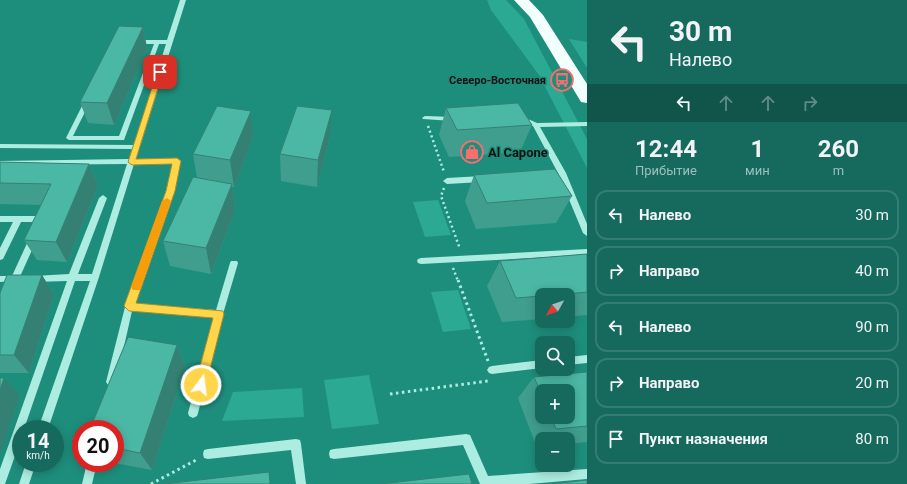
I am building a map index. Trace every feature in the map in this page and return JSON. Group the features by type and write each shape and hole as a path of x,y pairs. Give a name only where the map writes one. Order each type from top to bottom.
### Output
{"main road":[{"path":"521,0 535,7 587,98"}],"lane":[{"path":"46,420 95,277 183,0"},
{"path":"130,41 170,42"},
{"path":"93,90 69,138 122,138 157,42"},
{"path":"425,118 457,119"},
{"path":"512,120 528,121 536,125 587,124"},
{"path":"536,125 587,233"},
{"path":"0,146 136,147"},
{"path":"0,163 177,161 170,191 129,306 109,391"},
{"path":"448,181 493,178"},
{"path":"0,484 72,278 103,198"},
{"path":"0,219 42,219 14,282"},
{"path":"0,257 18,219"},
{"path":"421,261 587,252"},
{"path":"193,414 234,263"},
{"path":"0,279 14,282 95,277"},
{"path":"129,306 219,314"},
{"path":"575,360 587,359"},
{"path":"492,370 535,365"},
{"path":"334,454 466,439 486,483 587,474"},
{"path":"208,454 296,444 301,484"},
{"path":"24,484 28,472"},
{"path":"87,484 90,472"}],"path":[{"path":"425,118 448,181 441,196 463,259"},
{"path":"390,394 488,381 492,370 449,260"},
{"path":"151,484 208,454"}],"green space":[{"path":"487,0 506,0 524,19 587,139 587,168 539,75 491,10"},
{"path":"569,39 587,42 587,68"},
{"path":"438,200 451,235 425,237 413,202"},
{"path":"458,290 471,329 443,332 431,292"},
{"path":"369,375 379,424 332,429 324,380"},
{"path":"302,388 304,417 222,421 233,392"}],"building":[{"path":"119,26 143,27 107,103 80,102"},
{"path":"518,103 532,125 457,130 446,108"},
{"path":"217,106 251,111 230,160 193,154"},
{"path":"297,106 332,110 318,160 280,154"},
{"path":"0,162 89,164 56,242 24,240 51,184 0,183"},
{"path":"555,169 572,196 487,203 474,175"},
{"path":"193,177 232,184 206,248 163,241"},
{"path":"587,254 587,292 575,293 575,288 535,288 535,297 516,298 500,261"},
{"path":"7,275 42,275 14,355 0,355 0,293"},
{"path":"128,337 177,345 140,453 124,450 124,420 94,420"},
{"path":"587,372 587,426 556,429 554,424 575,424 575,384 537,384 534,377 575,376 575,373"},
{"path":"0,378 4,378 0,390"},
{"path":"269,472 270,484 164,484"},
{"path":"469,474 472,484 381,484"},
{"path":"587,480 587,484 552,484"}],"slow traffic":[{"path":"136,287 167,201"}],"place":[{"name":"Северо-Восточная","path":"562,80"},
{"name":"Al Capone","path":"472,152"}],"route":[{"path":"160,72 132,162 177,161 170,191 129,306 219,314 201,385"}]}
